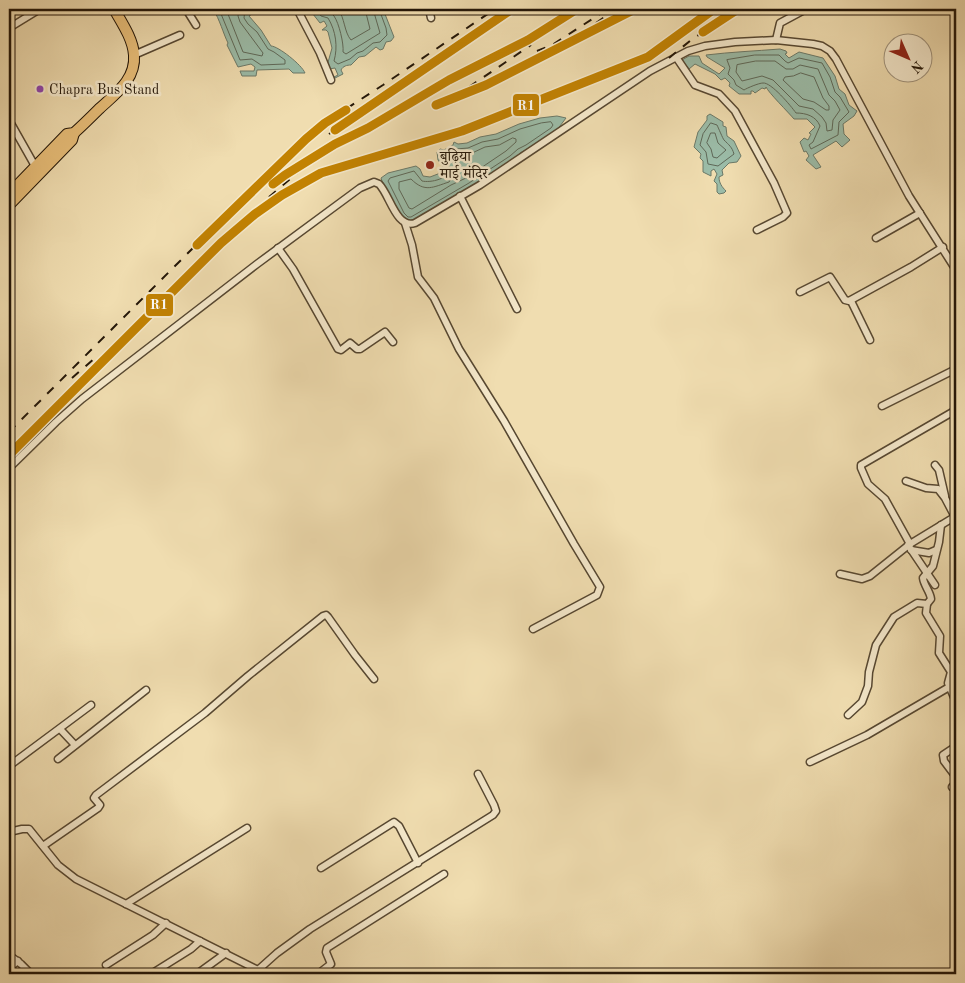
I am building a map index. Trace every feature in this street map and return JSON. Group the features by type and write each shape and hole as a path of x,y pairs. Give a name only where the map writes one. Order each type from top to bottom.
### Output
{"highway":[{"path":"9,206 72,140 74,133 127,82 131,74 134,55 117,10"},
{"path":"9,194 67,134 74,133"}],"street":[{"path":"9,28 40,9"},
{"path":"186,9 196,24"},
{"path":"297,9 320,53 331,80"},
{"path":"429,9 431,18"},
{"path":"776,40 780,23 806,9"},
{"path":"134,55 180,35"},
{"path":"405,223 415,223 460,196 515,162 584,113 650,71 688,51 705,46 735,42 776,40 813,44 826,48 834,55 909,196 956,270"},
{"path":"676,57 695,85 719,94 730,104 774,183 787,213 783,217 757,230"},
{"path":"9,120 35,166"},
{"path":"9,468 56,422 82,400 278,248 360,188 374,182 382,186 398,217 405,223 412,245 418,278 434,298 460,349 513,436 600,587 599,592 594,597 532,628"},
{"path":"460,196 517,309"},
{"path":"876,238 920,213"},
{"path":"800,292 830,277 845,300 851,301 943,247"},
{"path":"278,248 293,269 338,349 341,350 350,343 357,349 360,349 385,332 393,342"},
{"path":"851,301 870,340"},
{"path":"882,406 956,369"},
{"path":"935,585 910,546 885,499 869,486 861,468 862,463 956,410"},
{"path":"935,465 945,498"},
{"path":"840,574 862,579 870,576 955,516 938,489 926,488 906,481"},
{"path":"941,525 933,566 922,578 931,599 927,604 926,613 940,636 939,653 951,672 948,683 953,685"},
{"path":"910,546 929,552 936,550"},
{"path":"848,715 862,702 868,686 876,645 894,617 917,604 927,604"},
{"path":"43,846 98,808 100,805 94,798 96,795 205,713 323,616 326,615 328,617 354,655 374,678"},
{"path":"953,685 956,702"},
{"path":"810,762 865,736 953,685"},
{"path":"58,759 146,690"},
{"path":"9,766 91,705"},
{"path":"60,729 75,745"},
{"path":"956,729 955,748 943,755 944,761 956,777"},
{"path":"258,970 277,953 310,929 418,863 494,813 494,805 478,774"},
{"path":"321,868 394,822 399,826 418,863"},
{"path":"126,904 247,828"},
{"path":"9,832 29,829 66,873 266,974"},
{"path":"318,974 331,964 326,952 327,948 444,874"},
{"path":"106,965 158,931 166,923"},
{"path":"151,974 191,949 200,941"},
{"path":"197,974 226,953"},
{"path":"9,955 31,974"},
{"path":"9,968 18,961"}],"water":[{"path":"213,9 249,9 252,14 249,16 271,46 290,56 305,73 293,73 289,69 257,70 256,76 242,76 240,71 254,71 255,67 251,64 238,67"},
{"path":"309,9 383,9 394,37 391,41 386,42 383,49 380,50 376,47 365,56 359,57 351,65 344,67 341,70 343,74 333,79 331,72 334,77 338,75 335,68 329,69 327,66 332,48 328,32 322,30 327,26 324,21 320,23"},
{"path":"780,49 786,51 787,53 785,54 789,58 799,52 823,58 835,76 839,89 845,94 849,105 857,111 854,116 843,124 844,134 850,140 842,147 836,141 813,155 821,167 816,169 806,160 809,156 806,151 804,152 800,142 804,138 808,140 811,134 809,133 815,127 807,119 794,119 766,87 755,93 751,91 751,94 739,94 729,86 730,83 725,78 721,80 715,74 695,64 689,69 682,60 689,56 699,56 702,63 719,74 725,68 706,55"},
{"path":"710,114 723,122 723,126 726,127 727,136 734,141 741,156 737,162 729,163 722,170 723,175 719,179 726,191 719,194 717,192 717,184 714,181 717,174 714,169 711,171 711,176 703,172 701,154 694,147 698,132"},
{"path":"557,116 566,118 557,130 520,153 513,160 481,181 413,222 404,221 382,181 381,178 388,173 416,166 420,169 423,176 430,177 443,172 444,168 438,160 437,152 440,149 444,150 453,145 454,142 458,144 467,143 519,124 540,118"}],"railway":[{"path":"9,432 230,211 306,139 335,116 495,9"},
{"path":"329,134 520,9"},
{"path":"285,175 335,144 368,128 449,80 528,40 577,9"},
{"path":"596,23 616,9"},
{"path":"436,105 486,85 635,9"},
{"path":"9,455 221,243 255,214 282,195 321,173 462,131 648,57 714,9"},
{"path":"669,58 691,40 738,9"},
{"path":"537,51 552,45 600,14"},
{"path":"469,87 531,45"},
{"path":"269,197 297,173"},
{"path":"72,378 95,358"}],"transit line":[{"name":"R1","path":"335,130 512,9"},
{"name":"R1","path":"273,184 335,144 368,128 449,80 528,40 577,9"},
{"name":"R1","path":"436,105 486,85 635,9"},
{"name":"R1","path":"9,455 221,243 255,214 282,195 321,173 462,131 648,57 714,9"},
{"name":"R1","path":"703,32 738,9"},
{"name":"R1","path":"197,245 306,139 325,123 346,110"}],"place":[{"name":"Chapra Bus Stand","path":"40,89"},
{"name":"बुढ़िया माई मंदिर","path":"430,165"}]}
